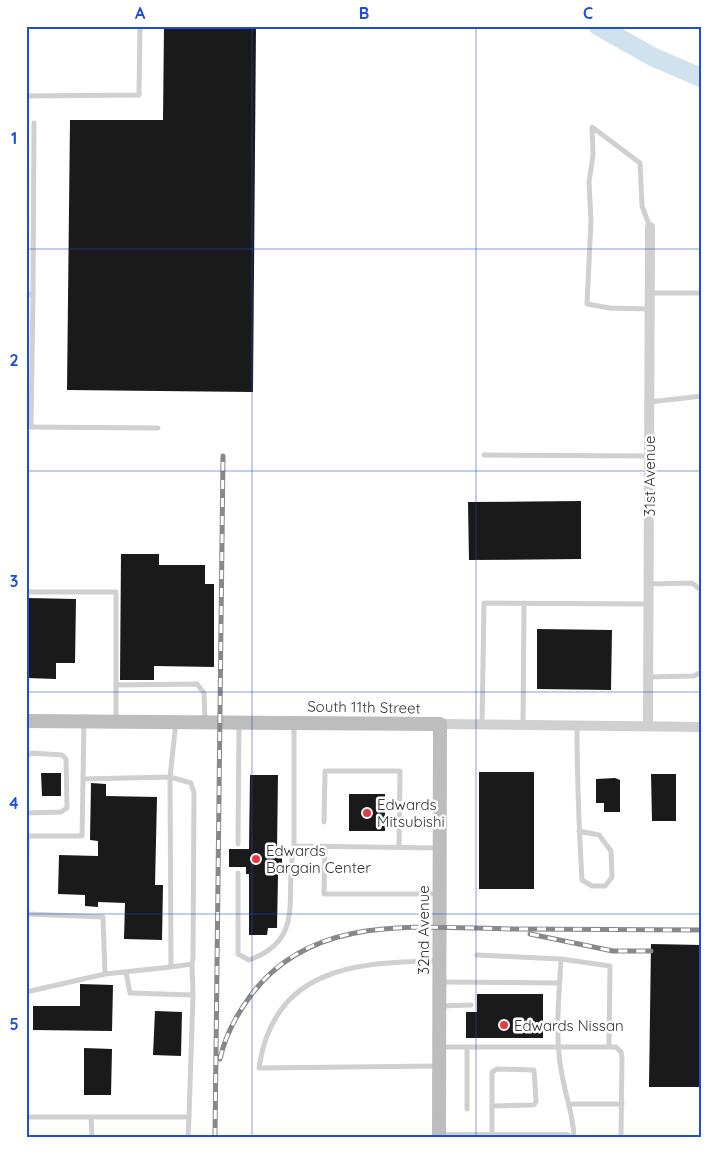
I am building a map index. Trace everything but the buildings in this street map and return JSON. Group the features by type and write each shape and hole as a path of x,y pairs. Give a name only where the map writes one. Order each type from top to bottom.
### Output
{"street":[{"name":"31st Avenue","path":"648,726 650,227"},
{"name":"South 11th Street","path":"26,721 702,727"},
{"name":"32nd Avenue","path":"439,1137 440,724"},
{"path":"439,1137 566,1137"}],"lane":[{"path":"26,96 139,95 140,26"},
{"path":"34,123 33,294 29,427 158,428"},
{"path":"650,227 642,206 640,163 592,127 593,155 589,182 591,221 587,304 610,308 650,309"},
{"path":"650,293 702,293"},
{"path":"26,294 33,294"},
{"path":"650,402 702,396"},
{"path":"484,455 649,456"},
{"path":"648,584 692,583 701,590 701,672 694,676 648,677"},
{"path":"26,592 116,592 116,721"},
{"path":"482,724 484,603 648,604"},
{"path":"523,725 524,603"},
{"path":"116,685 197,684 204,693 205,722"},
{"path":"26,836 82,836 84,721"},
{"path":"171,967 170,777 176,722"},
{"path":"238,844 239,722"},
{"path":"238,873 238,954 249,960 265,954 280,941 289,926 291,859 294,846 294,722"},
{"path":"577,726 579,831 582,880 592,886 605,886 612,877 611,851 598,836 579,831"},
{"path":"26,756 32,753 62,754 66,759 67,808 61,812 26,814 26,914 103,917 105,974"},
{"path":"324,822 325,771 400,771 399,847"},
{"path":"83,778 170,777 191,783 194,793 193,995 188,1137"},
{"path":"294,846 440,848"},
{"path":"325,846 324,894 440,894"},
{"path":"476,955 560,959 610,966 610,1047"},
{"path":"560,959 559,1047 562,1080 571,1104 574,1137"},
{"path":"439,1066 258,1068 262,1042 272,1022 294,996 317,979 344,969 388,961 440,960"},
{"path":"26,992 105,974 192,964"},
{"path":"126,972 130,993 193,995"},
{"path":"440,982 559,983"},
{"path":"440,1006 471,1005"},
{"path":"439,1047 616,1047 621,1052 621,1137"},
{"path":"467,1047 467,1110"},
{"path":"492,1106 534,1105 534,1070 497,1069 492,1072 492,1106 492,1137"},
{"path":"571,1104 622,1104"},
{"path":"26,1117 189,1117"},
{"path":"92,1117 92,1137"}],"waterway":[{"path":"598,26 653,57 702,78"}],"railway":[{"path":"215,1137 223,456"},
{"path":"220,1059 228,1034 241,1010 251,995 276,968 305,950 337,937 370,930 441,927 702,930"},
{"path":"530,934 613,951 651,951"}],"place":[{"name":"Edwards Mitsubishi","path":"367,813"},
{"name":"Edwards Bargain Center","path":"256,859"},
{"name":"Edwards Nissan","path":"504,1025"}]}
